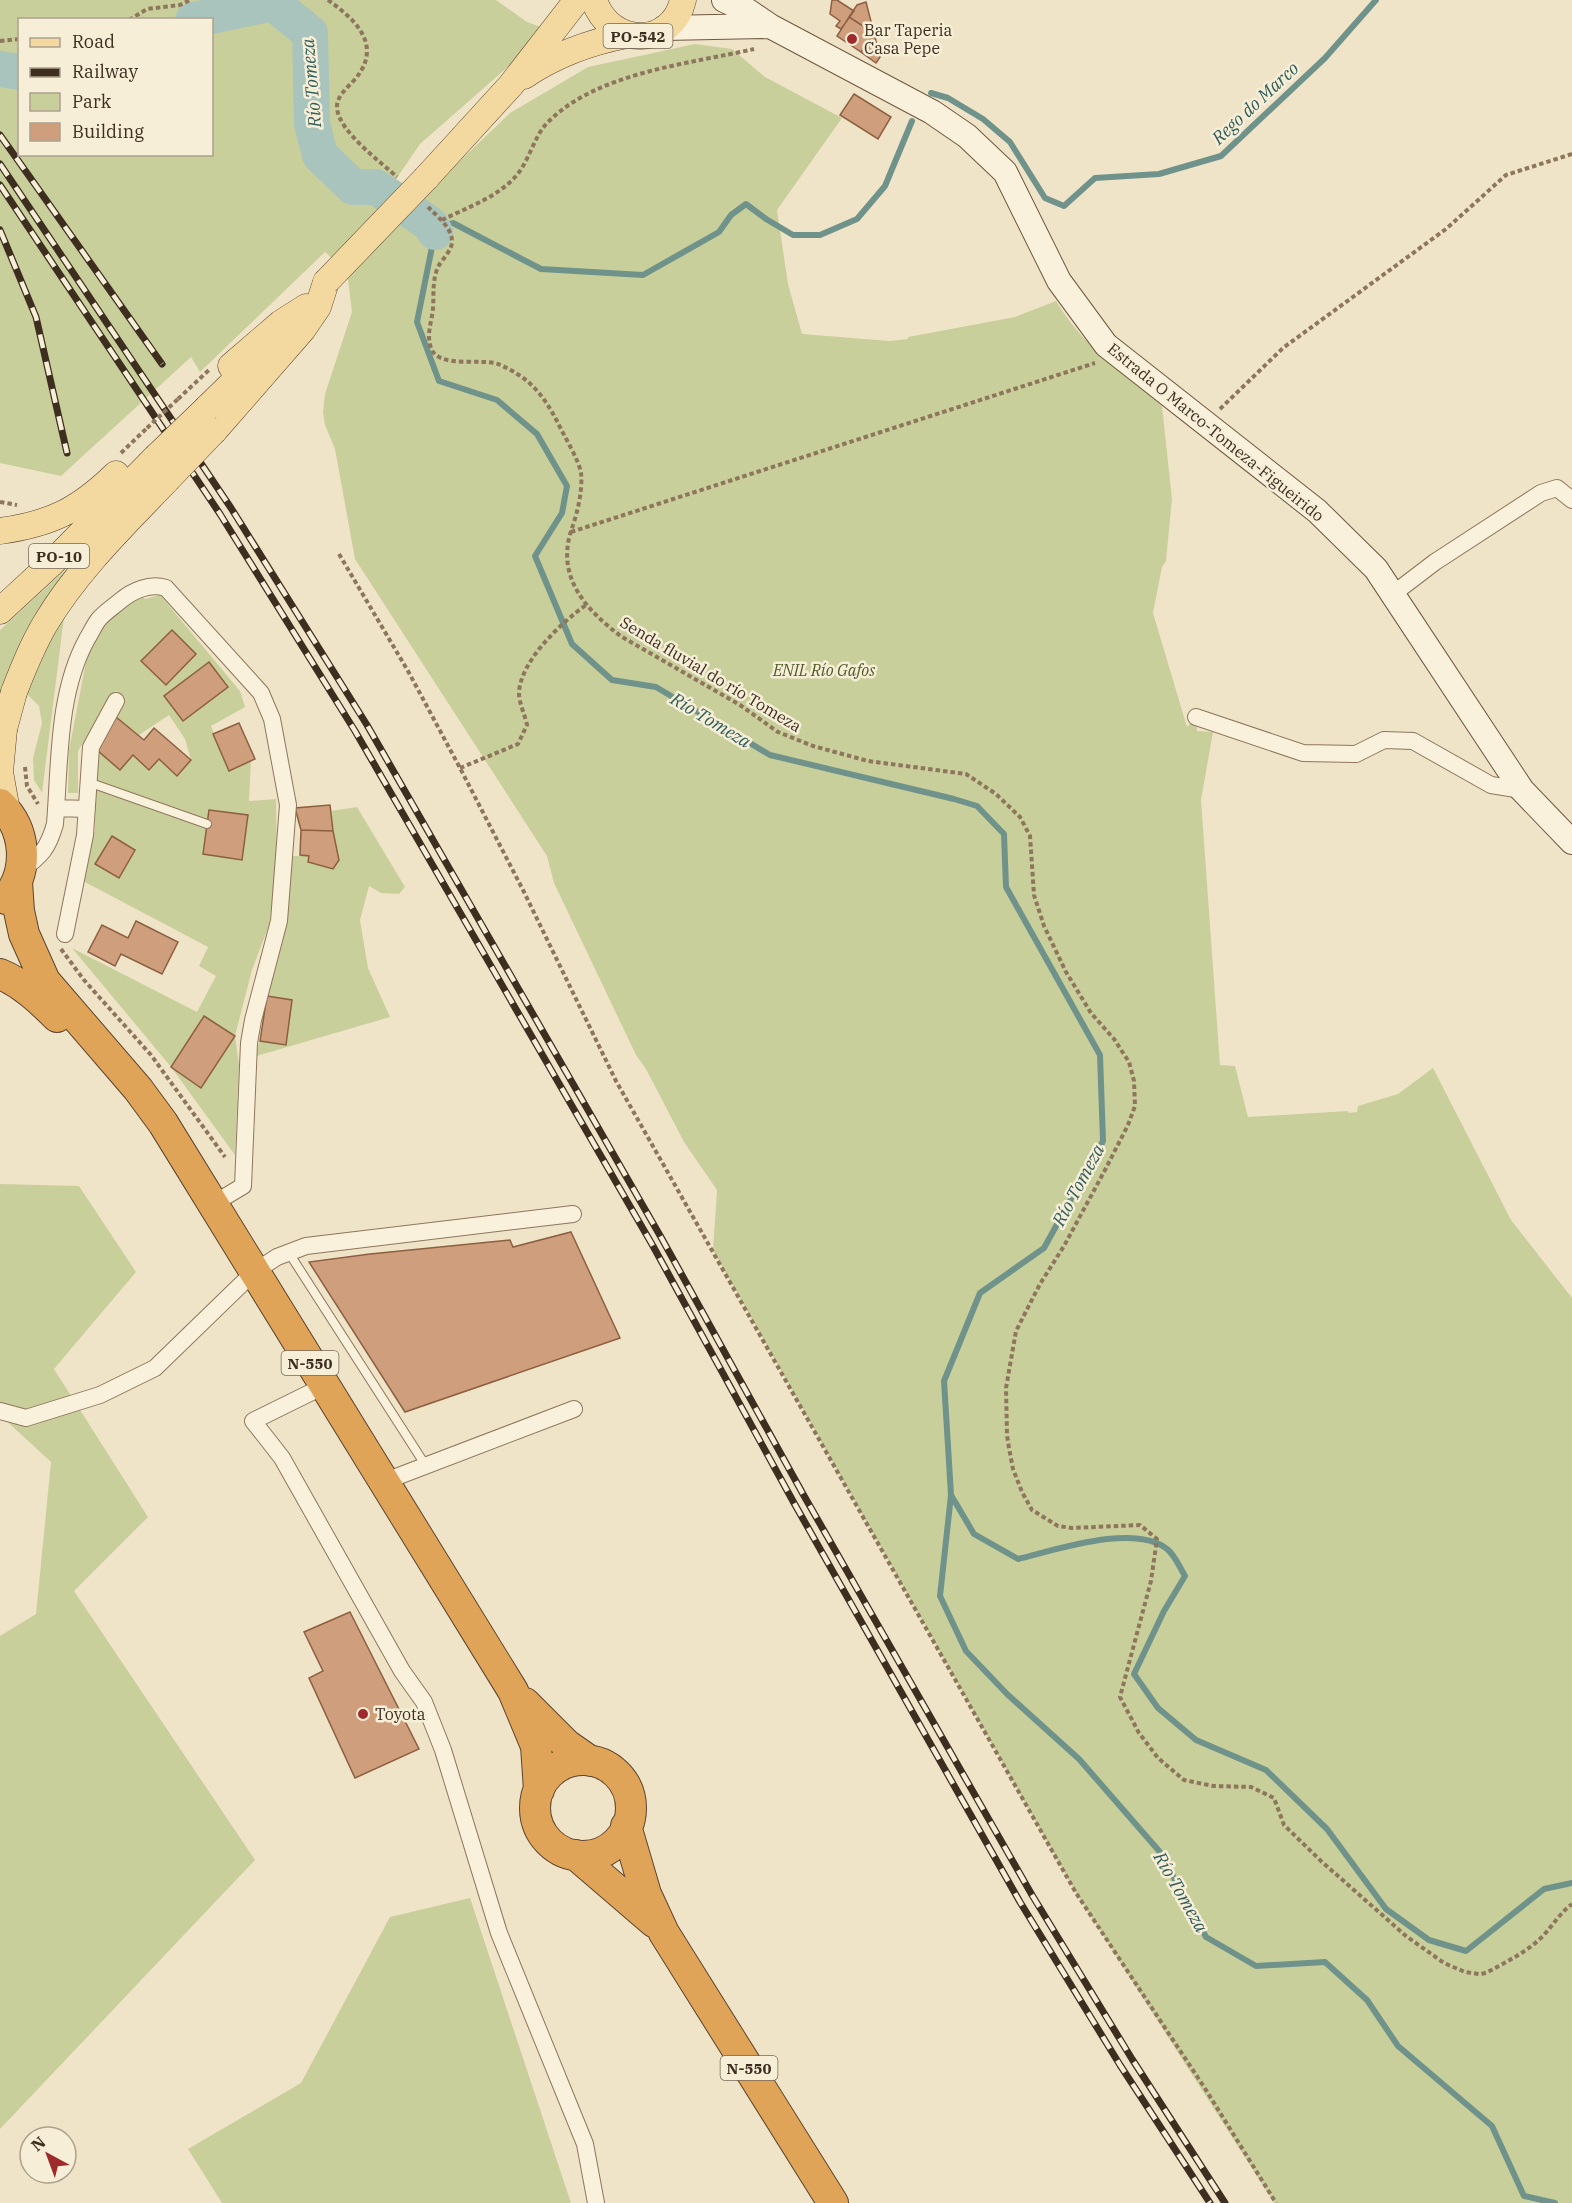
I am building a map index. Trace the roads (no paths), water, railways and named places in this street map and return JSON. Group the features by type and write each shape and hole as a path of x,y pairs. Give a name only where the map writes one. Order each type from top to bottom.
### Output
{"highway":[{"name":"N-550","path":"4,807 16,824 21,840 22,855 12,886 24,934 45,981 138,1089 163,1123 513,1691 537,1746 539,1791 535,1807 538,1824 544,1836 557,1848 576,1855 643,1911 664,1933"},
{"name":"N-550","path":"0,954 45,981"},
{"path":"0,974 35,995 68,1027 105,1069 122,1082 138,1089"},
{"name":"N-550","path":"513,1691 567,1745 590,1761 602,1764 614,1771 622,1781 630,1804 626,1826 646,1894 664,1933 833,2203"},
{"path":"539,1791 550,1773 559,1766 576,1760 590,1761"},
{"path":"576,1855 592,1855 609,1848 618,1840 626,1826"}],"main road":[{"path":"116,496 154,452 306,307 415,181 511,85 577,0"},
{"name":"PO-542","path":"594,0 597,11 615,30 627,35 640,36 652,34 664,28 674,19 682,0"},
{"path":"511,85 537,67 571,51 604,39 627,35"},
{"path":"0,531 41,524 77,507 154,452 199,409 303,330 318,307 326,282"},
{"path":"4,807 0,772 4,729 14,692 31,650 66,592 108,542 154,452"},
{"name":"PO-10","path":"0,588 60,543 116,496"},
{"name":"PO-10","path":"0,611 52,563 116,496"}],"street":[{"name":"Estrada O Marco-Tomeza-Figueirido","path":"724,0 932,112 967,136 1005,172 1059,281 1106,345 1317,511 1376,569 1522,790 1572,842"},
{"path":"664,28 770,26"},
{"path":"1393,594 1436,562 1542,493 1557,488 1572,500"},
{"path":"12,886 47,847 56,816 64,718 74,667 98,620 123,598 140,589 155,584 166,588 261,693 272,719 288,805 279,921 249,1043 243,1186 213,1204"},
{"path":"62,938 85,835 91,747 116,701"},
{"path":"1196,717 1303,753 1356,754 1384,740 1413,741 1491,785 1522,790"},
{"path":"56,816 87,809"},
{"path":"0,1411 26,1418 100,1395 155,1368 254,1272 277,1257 306,1246 573,1214"},
{"path":"324,1386 253,1421 282,1458 402,1671 424,1702 443,1750 499,1933 585,2144 596,2203"},
{"path":"383,1482 573,1409"}],"lane":[{"path":"88,782 207,824"},
{"path":"289,1253 426,1466"}],"waterway":[{"name":"Rego do Marco","path":"931,93 948,98 983,119 1010,142 1045,198 1064,206 1095,178 1159,174 1221,156 1325,58 1376,0"},
{"name":"Río Tomeza","path":"202,18 273,3 310,33 312,124 320,155 353,187 376,187 430,224 435,232"},
{"name":"Río Tomeza","path":"0,69 18,72"},
{"name":"Río Tomeza","path":"912,121 885,186 857,219 820,235 793,235 746,204 731,215 719,232 643,275 541,269 453,223 443,226 435,232 417,322 439,381 497,400 537,434 567,486 562,513 535,556 572,644 612,680 656,687 770,755 977,806 1004,834 1006,887 1100,1055 1103,1141 1044,1248 980,1293 944,1381 951,1495 974,1534 1018,1559 1073,1545 1115,1538 1135,1538 1153,1542 1167,1549 1185,1576 1164,1611 1134,1674 1158,1708 1196,1740 1266,1770 1327,1829 1386,1909 1429,1940 1466,1951 1544,1889 1572,1883"},
{"name":"Río Tomeza","path":"951,1495 940,1596 966,1651 1007,1694 1079,1759 1160,1852 1206,1937 1256,1966 1325,1962 1367,2000 1398,2046 1492,2126 1524,2196 1555,2203"}],"railway":[{"path":"0,135 162,364"},
{"path":"0,164 231,508 367,725 662,1239 803,1494 1032,1895 1132,2059 1225,2203"},
{"path":"0,185 220,514 355,731 653,1246 794,1503 1020,1902 1120,2065 1210,2203"},
{"path":"0,230 36,317 67,453"}],"place":[{"name":"Bar Taperia Casa Pepe","path":"852,39"},
{"name":"Toyota","path":"363,1714"}],"park label":[{"name":"ENIL Río Gafos","path":"824,670"}]}
